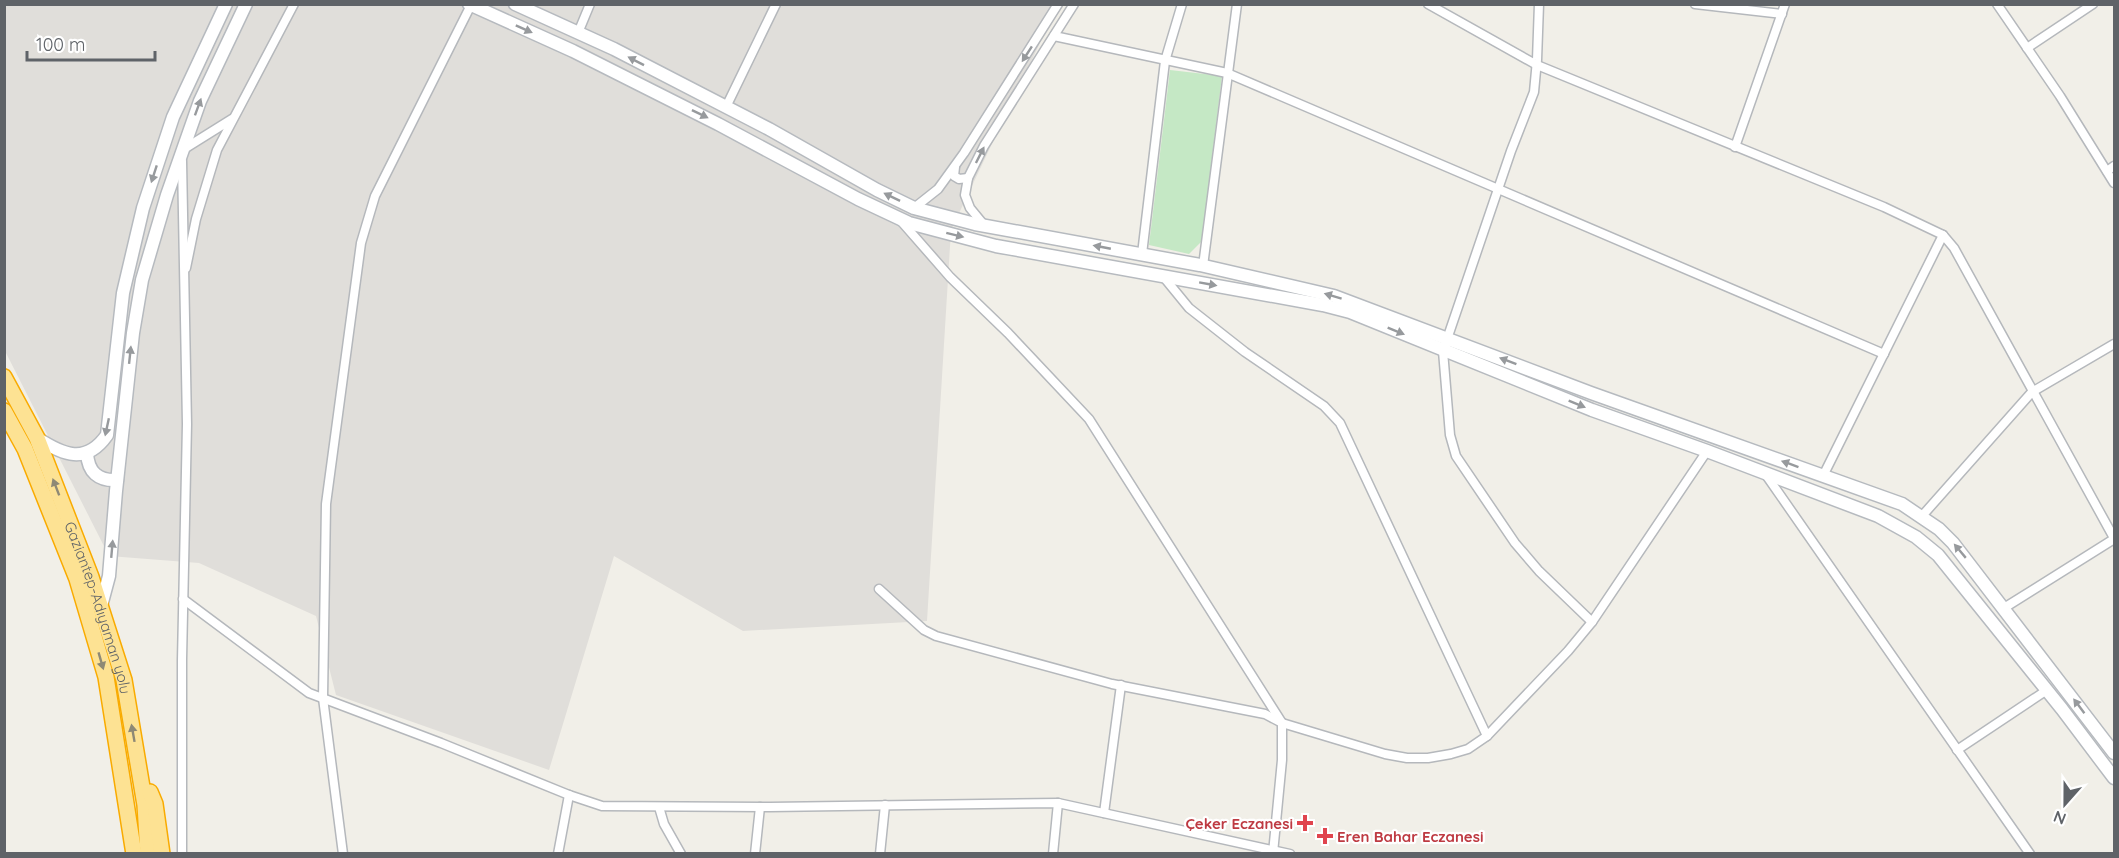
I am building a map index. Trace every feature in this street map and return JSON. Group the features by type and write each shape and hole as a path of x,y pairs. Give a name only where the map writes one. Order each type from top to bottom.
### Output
{"highway":[{"name":"Gaziantep-Adıyaman yolu","path":"4,377 37,438 91,577 124,680 146,805 148,854"},
{"name":"Gaziantep-Adıyaman yolu","path":"4,411 25,449 77,579 106,677 134,854"},
{"path":"140,771 155,804 162,854"},
{"path":"126,854 128,817"}],"street":[{"path":"37,438 54,449 72,455 87,453 107,435 123,293 143,208 173,117 226,4"},
{"path":"100,606 110,576 117,480 133,333 142,280 200,101 246,4"},
{"path":"183,277 196,219 217,150 294,4"},
{"path":"515,4 726,106 877,190 914,208 984,225 1203,266 1334,296 1591,393 1902,504 1922,516 1953,543 2115,753"},
{"path":"578,33 591,4"},
{"path":"726,106 776,4"},
{"path":"914,208 938,189 956,164 1058,4"},
{"path":"984,225 973,213 965,195 968,178 984,146 1074,4"},
{"path":"1142,254 1165,61 1182,4"},
{"path":"1203,266 1237,4"},
{"path":"1428,4 1537,65 1884,207 1943,235 1954,248 2115,539 2004,608"},
{"path":"1539,4 1534,92 1443,351 1450,435 1456,456 1515,543 1539,571 1592,622"},
{"path":"1695,4 1782,14"},
{"path":"1735,147 1785,4"},
{"path":"1997,4 2111,168 2115,183"},
{"path":"2027,48 2093,4"},
{"path":"343,854 323,698 326,504 362,243 375,196 470,5 573,51 718,123 858,199 909,223 996,246 1323,304 1350,312 1592,410 1878,516 1916,537 1938,555 2115,778"},
{"path":"1054,36 1227,73 1884,354"},
{"path":"183,151 234,118"},
{"path":"182,854 183,599 187,424 183,277 183,151"},
{"path":"956,164 954,176 959,179 968,178"},
{"path":"899,218 950,277 1008,333 1089,419 1282,723 1282,760 1273,852"},
{"path":"1823,476 1943,235"},
{"path":"1161,275 1197,314 1245,352 1324,406 1340,423 1487,736"},
{"path":"1922,516 2032,392 2115,344"},
{"path":"879,590 924,630 936,636 1121,685 1265,714 1282,723 1385,754 1407,758 1428,758 1468,748 1487,736 1568,651 1592,622 1707,451"},
{"path":"87,453 87,460 93,472 102,479 117,480"},
{"path":"1764,472 2030,854"},
{"path":"183,599 309,693 602,806 760,807 1058,803 1290,854"},
{"path":"1104,813 1121,685"},
{"path":"1957,750 2047,690"},
{"path":"558,854 569,795"},
{"path":"1053,854 1058,803"},
{"path":"880,854 885,805"},
{"path":"659,807 664,824 681,854"},
{"path":"755,854 760,807"}],"shaded area":[{"path":"5,5 1058,5 951,230 927,621 743,631 614,556 549,770 336,695 316,616 199,563 109,556 5,351"}],"green space":[{"path":"1170,70 1222,76 1202,241 1189,254 1149,245"}],"place":[{"name":"Çeker Eczanesi","path":"1305,823"},
{"name":"Eren Bahar Eczanesi","path":"1325,836"}]}
